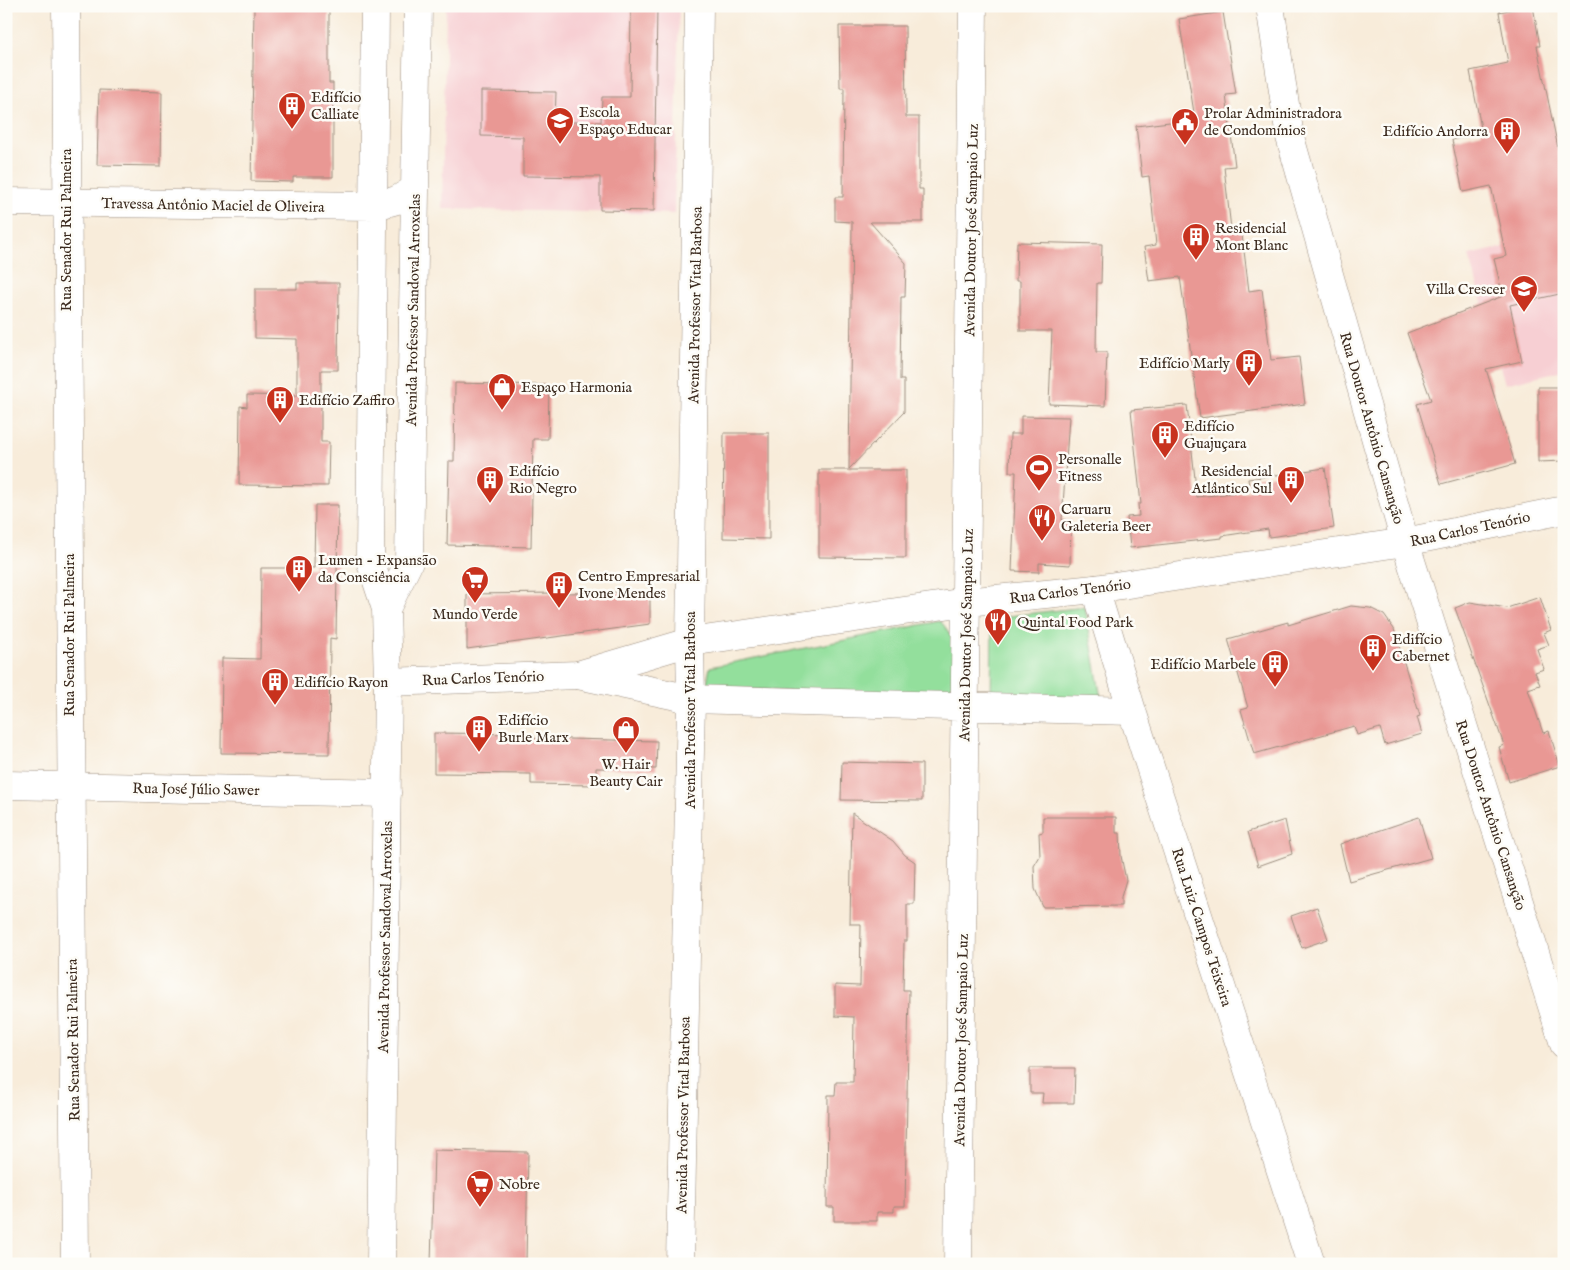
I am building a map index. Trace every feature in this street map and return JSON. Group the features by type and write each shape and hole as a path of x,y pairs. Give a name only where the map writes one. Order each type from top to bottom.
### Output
{"street":[{"name":"Rua Senador Rui Palmeira","path":"66,6 70,787 75,1264"},
{"name":"Avenida Professor Sandoval Arroxelas","path":"375,6 375,206 370,560 386,609 388,682 381,1264"},
{"name":"Avenida Professor Sandoval Arroxelas","path":"386,609 409,562 418,6"},
{"name":"Avenida Professor Vital Barbosa","path":"680,1264 691,699 690,642 699,6"},
{"name":"Avenida Doutor José Sampaio Luz","path":"958,1264 973,6"},
{"name":"Rua Doutor Antônio Cansanção","path":"1270,6 1290,137 1405,542 1564,1044"},
{"name":"Travessa Antônio Maciel de Oliveira","path":"6,202 375,206 397,200 415,190"},
{"name":"Rua Carlos Tenório","path":"578,675 690,642 966,602 1095,589 1405,542 1564,510"},
{"name":"Rua Luiz Campos Teixeira","path":"1095,589 1132,711 1311,1264"},
{"name":"Rua Carlos Tenório","path":"388,682 578,675 691,699 1132,711"},
{"name":"Rua José Júlio Sawer","path":"6,785 387,793"}],"shaded area":[{"name":"Escola Espaço Educar","path":"446,6 679,6 674,214 442,209"},
{"name":"Villa Crescer","path":"1564,234 1564,370 1505,384 1469,255"}],"green space":[{"path":"1085,607 1102,704 991,701 992,618"},
{"path":"940,621 952,639 956,659 954,680 944,700 706,687 710,667"}],"building":[{"path":"263,6 329,6 329,83 333,83 333,177 293,177 293,182 251,181 254,8"},
{"path":"631,6 657,6 654,211 600,210 600,177 523,176 523,137 481,136 481,91 556,92 555,122 601,122 602,97 630,97"},
{"path":"1533,6 1540,46 1537,46 1564,177 1564,293 1510,305 1522,361 1486,369 1515,464 1441,484 1417,404 1431,400 1407,333 1503,296 1494,259 1506,256 1491,186 1463,192 1452,140 1482,133 1470,71 1508,63 1499,12"},
{"path":"1223,12 1236,94 1226,95 1235,166 1224,167 1231,229 1241,227 1249,291 1262,289 1271,360 1299,357 1305,404 1200,418 1180,277 1149,281 1144,247 1156,245 1149,176 1142,177 1136,126 1195,119 1179,19"},
{"path":"839,26 905,26 906,117 919,117 919,189 923,189 923,222 870,222 906,263 905,297 901,297 900,380 904,380 904,412 849,469 852,222 835,221 835,197 843,197 844,88 840,88"},
{"path":"99,90 162,92 161,166 97,165"},
{"path":"1017,242 1102,244 1101,283 1097,283 1096,352 1107,352 1105,406 1049,404 1052,331 1020,331 1020,281 1016,281"},
{"path":"297,283 339,283 338,370 321,370 321,442 329,442 328,486 239,485 240,406 247,407 247,395 297,396 297,339 255,338 255,289 297,289"},
{"path":"455,383 549,385 548,439 533,439 531,547 447,545 449,461 454,461"},
{"path":"1538,387 1564,387 1564,461 1538,462"},
{"path":"1187,405 1197,497 1250,491 1248,479 1325,468 1334,528 1269,537 1268,529 1222,536 1222,538 1130,548 1127,517 1139,516 1138,504 1141,504 1131,410"},
{"path":"1021,416 1069,417 1062,520 1071,520 1070,565 1039,563 1039,572 1012,571 1016,472 1009,472 1010,434 1021,434"},
{"path":"724,433 769,433 769,539 723,538"},
{"path":"819,470 906,470 906,558 819,557"},
{"path":"315,505 338,505 336,639 330,638 329,754 221,753 222,658 260,659 261,568 314,568"},
{"name":"Centro Empresarial Ivone Mendes","path":"650,592 650,624 467,649 467,594"},
{"path":"1540,597 1551,630 1544,633 1549,645 1537,649 1544,669 1535,672 1540,685 1528,689 1543,733 1549,731 1560,766 1509,782 1499,747 1504,745 1455,608 1470,602 1507,608"},
{"path":"1351,606 1370,608 1384,615 1394,629 1420,716 1417,717 1422,734 1385,745 1380,728 1357,735 1354,726 1254,754 1241,710 1248,708 1228,639 1288,622 1288,625"},
{"path":"434,733 525,734 525,738 657,741 656,769 596,768 596,785 531,784 531,774 434,773"},
{"path":"842,762 922,764 922,801 841,800"},
{"path":"852,813 893,841 905,855 915,862 914,904 907,904 907,941 904,941 903,990 909,990 905,1206 894,1206 894,1212 877,1212 877,1221 834,1221 834,1207 827,1207 828,1095 835,1095 836,1082 853,1082 854,1017 835,1016 835,985 860,986 861,924 850,924"},
{"path":"1043,817 1116,817 1116,833 1120,833 1121,856 1126,880 1121,897 1121,906 1043,907 1035,889 1034,866 1040,856 1039,833 1043,832"},
{"path":"1419,817 1431,858 1349,881 1340,844"},
{"path":"1285,820 1292,854 1258,866 1248,832"},
{"path":"1317,907 1328,939 1302,948 1291,916"},
{"path":"1030,1068 1075,1068 1074,1103 1042,1103 1043,1093 1030,1093"},
{"name":"Nobre","path":"434,1150 528,1152 526,1264 431,1264"}],"place":[{"name":"Edifício Calliate","path":"292,130"},
{"name":"Escola Espaço Educar","path":"560,145"},
{"name":"Prolar Administradora de Condomínios","path":"1185,146"},
{"name":"Edifício Andorra","path":"1507,155"},
{"name":"Residencial Mont Blanc","path":"1196,261"},
{"name":"Villa Crescer","path":"1524,313"},
{"name":"Edifício Marly","path":"1249,387"},
{"name":"Espaço Harmonia","path":"502,411"},
{"name":"Edifício Zaffiro","path":"280,424"},
{"name":"Edifício Guajuçara","path":"1165,459"},
{"name":"Personalle Fitness","path":"1039,492"},
{"name":"Edifício Rio Negro","path":"490,504"},
{"name":"Residencial Atlântico Sul","path":"1291,504"},
{"name":"Caruaru Galeteria Beer","path":"1042,542"},
{"name":"Lumen - Expansão da Consciência","path":"299,593"},
{"name":"Mundo Verde","path":"475,604"},
{"name":"Centro Empresarial Ivone Mendes","path":"559,609"},
{"name":"Quintal Food Park","path":"998,646"},
{"name":"Edifício Cabernet","path":"1373,672"},
{"name":"Edifício Marbele","path":"1275,688"},
{"name":"Edifício Rayon","path":"275,706"},
{"name":"Edifício Burle Marx","path":"479,753"},
{"name":"W. Hair Beauty Cair","path":"626,754"},
{"name":"Nobre","path":"480,1208"}]}
